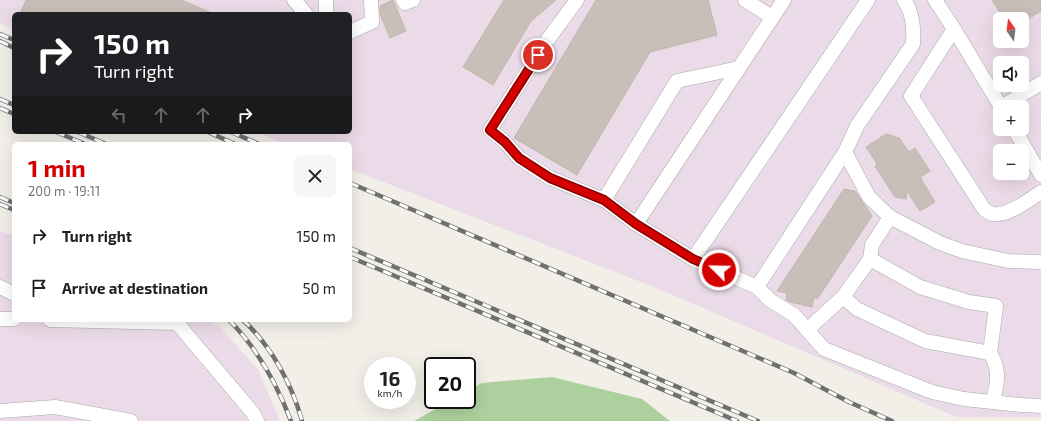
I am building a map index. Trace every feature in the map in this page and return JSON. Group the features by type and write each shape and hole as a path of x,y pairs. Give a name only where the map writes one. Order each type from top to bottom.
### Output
{"lane":[{"path":"294,0 304,12"},
{"path":"326,0 326,12"},
{"path":"352,31 372,22 372,0"},
{"path":"403,0 405,4 413,0"},
{"path":"577,0 546,42 490,130 505,142 519,158 550,178 604,200 636,224 693,259 757,286 770,300 794,315 824,349 932,392 964,399 1041,406"},
{"path":"745,0 772,17"},
{"path":"636,224 784,0"},
{"path":"693,259 868,0"},
{"path":"757,286 845,152 857,126 913,44 914,30 908,5 904,0"},
{"path":"935,0 997,100"},
{"path":"954,30 911,96 984,209 991,214 999,214 1012,210 1041,192"},
{"path":"604,200 677,81 739,68"},
{"path":"1013,100 1041,83"},
{"path":"1018,136 1041,175"},
{"path":"845,152 869,197 890,217 940,243 962,251 1008,261 1041,262"},
{"path":"807,330 843,297 870,259 872,245 890,217"},
{"path":"870,259 920,287 969,302 996,306 990,354 997,366 998,372 993,402"},
{"path":"0,287 12,293"},
{"path":"843,297 857,309 925,341 990,354"},
{"path":"0,319 12,319"},
{"path":"140,322 176,323 253,413 257,421"},
{"path":"0,411 55,407 131,421"}],"shaded area":[{"path":"0,0 1041,0 1041,417 956,417 659,289 352,170 352,142 281,142 261,134 352,134 352,12 12,12 12,28 0,23"},
{"path":"0,231 12,235 12,322 211,322 220,327 259,371 280,421 0,421"}],"green space":[{"path":"552,377 642,399 670,421 414,421 436,409 476,409 476,386 482,383"}],"building":[{"path":"26,0 181,0 209,12 21,12"},
{"path":"393,0 406,31 390,38 380,14 380,6"},
{"path":"504,0 556,0 531,21 493,85 463,67"},
{"path":"596,0 708,0 717,35 650,52 577,175 514,138"},
{"path":"992,0 1041,0 1041,11 1029,19 1029,12 1000,12"},
{"path":"886,134 899,138 909,152 915,148 930,171 920,177 935,202 920,211 907,191 906,199 895,197 875,166 877,164 866,147"},
{"path":"844,189 855,191 872,216 818,298 814,298 812,307 786,300 787,293 777,291"}],"railway":[{"path":"0,34 12,39"},
{"path":"0,41 12,47"},
{"path":"0,99 12,104"},
{"path":"0,108 12,113"},
{"path":"61,134 80,142"},
{"path":"83,134 101,142"},
{"path":"212,134 230,142"},
{"path":"236,134 254,142"},
{"path":"352,184 794,373 849,402 892,421"},
{"path":"0,197 12,202"},
{"path":"0,204 12,209"},
{"path":"352,249 758,421"},
{"path":"352,258 737,421"},
{"path":"231,322 249,342 273,380 291,421"},
{"path":"245,322 263,342 279,366 298,407 302,421"}],"route":[{"path":"538,55 490,130 505,142 519,158 550,178 604,200 636,224 693,259 719,270"}]}
